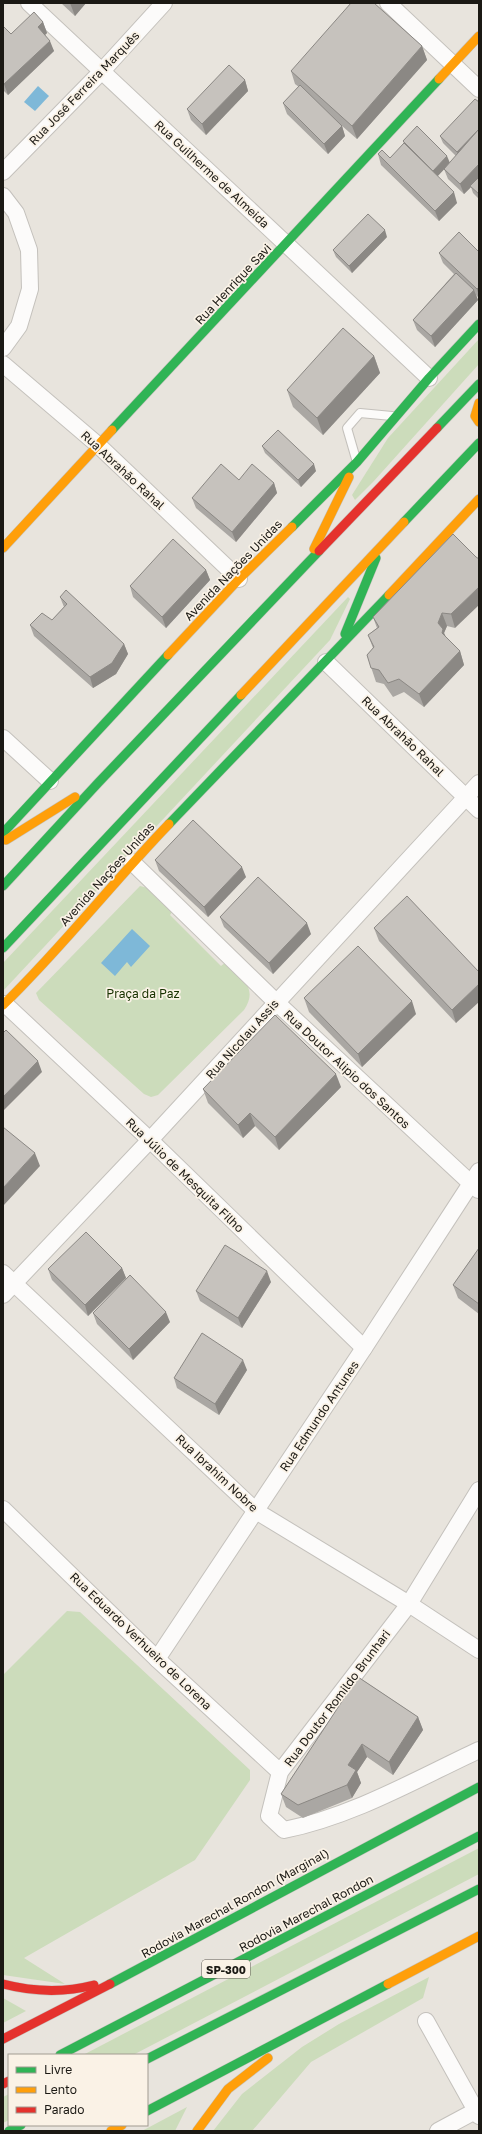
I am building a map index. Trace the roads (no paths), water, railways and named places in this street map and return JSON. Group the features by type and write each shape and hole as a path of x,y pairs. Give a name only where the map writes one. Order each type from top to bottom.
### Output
{"main road":[{"name":"Rua Henrique Savi","path":"3,548 479,36"},
{"name":"Avenida Nações Unidas","path":"3,833 239,579 357,462 429,378 479,324"},
{"path":"3,886 98,783 305,568 479,384"},
{"path":"479,403 475,416 479,422"},
{"name":"Avenida Nações Unidas","path":"3,948 479,443"},
{"path":"305,568 357,462"},
{"name":"Avenida Nações Unidas","path":"4,1005 29,980 132,862 326,662 479,499"},
{"path":"340,646 381,546"},
{"path":"3,842 98,783"},
{"name":"Rodovia Marechal Rondon (Marginal)","path":"3,2039 131,1974 335,1862 479,1787"},
{"name":"Rodovia Marechal Rondon","path":"62,2054 479,1836"},
{"path":"148,2058 479,1889"},
{"path":"148,2110 316,2020 479,1936"},
{"path":"3,1984 27,1990 59,1991 81,1988 131,1974"},
{"path":"197,2131 228,2089 316,2020"},
{"path":"9,2131 19,2126"},
{"path":"111,2131 120,2126"}],"street":[{"name":"Rua Guilherme de Almeida","path":"29,3 429,378"},
{"name":"Rua José Ferreira Marquês","path":"3,172 102,71 164,3"},
{"path":"388,3 479,88"},
{"path":"3,196 16,213 29,250 30,289 19,326 3,348"},
{"name":"Rua Abrahão Rahal","path":"3,364 98,445 239,579"},
{"name":"Rua Abrahão Rahal","path":"326,662 479,810"},
{"path":"3,738 50,781"},
{"name":"Rua Nicolau Assis","path":"7,1284 150,1140 479,783"},
{"name":"Rua Doutor Alipio dos Santos","path":"132,862 276,1002 476,1182"},
{"name":"Rua Júlio de Mesquita Filho","path":"4,1005 150,1140 364,1348"},
{"name":"Rua Edmundo Antunes","path":"157,1658 476,1182"},
{"name":"Rua Ibrahim Nobre","path":"7,1284 256,1511 409,1604 479,1650"},
{"name":"Rua Doutor Romildo Brunhari","path":"479,1490 409,1604 280,1772 269,1816 284,1830 312,1824 345,1813 479,1750"},
{"name":"Rua Eduardo Verhueiro de Lorena","path":"3,1509 157,1658 280,1772"},
{"path":"426,2021 478,2112 438,2131"}],"lane":[{"path":"357,462 347,428 360,413 395,417"}],"water":[{"path":"38,86 49,96 35,111 24,102"},
{"path":"132,929 150,946 131,967 127,962 115,976 101,963"}],"park label":[{"name":"Praça da Paz","path":"143,993"}]}
